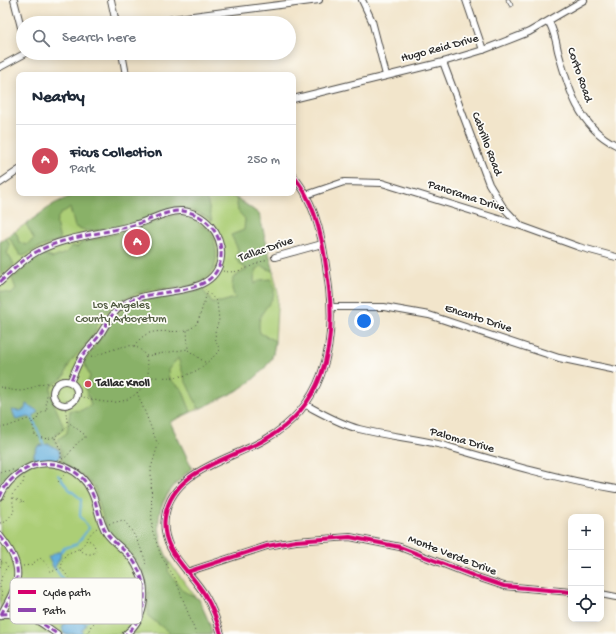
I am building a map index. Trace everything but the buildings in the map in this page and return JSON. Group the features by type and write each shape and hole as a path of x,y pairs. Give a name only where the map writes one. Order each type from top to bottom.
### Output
{"street":[{"path":"14,0 18,16"},
{"path":"112,0 115,16"},
{"path":"193,16 319,0"},
{"path":"362,0 372,21 386,74"},
{"name":"Hugo Reid Drive","path":"296,97 386,74 443,62 482,50 505,42 548,22 584,0"},
{"path":"468,1 482,50"},
{"name":"Corto Road","path":"548,22 554,31 568,82 579,110 595,131 616,145"},
{"path":"0,67 16,58"},
{"path":"123,60 125,72"},
{"name":"Cabrillo Road","path":"443,62 489,184 502,206 521,226"},
{"path":"0,183 16,172"},
{"path":"221,634 217,619 205,595 174,556 166,537 165,517 170,501 178,488 189,477 266,439 289,422 306,405 319,382 327,360 331,307 322,244 306,194 296,179"},
{"name":"Panorama Drive","path":"306,194 344,182 382,183 521,226 579,247 616,257"},
{"path":"0,282 29,256 47,247 134,225 174,211 183,211 200,216 214,229 218,238 221,256 216,270 211,278 202,285 179,291 152,293 131,299 119,307 80,361 70,382"},
{"name":"Tallac Drive","path":"275,257 322,244"},
{"name":"Encanto Drive","path":"331,307 384,307 429,315 560,358 616,370"},
{"path":"62,381 70,382 75,388 76,395 72,402 65,404 55,400 54,389 62,381"},
{"name":"Paloma Drive","path":"306,405 335,421 359,429 441,445 510,466 616,489"},
{"path":"0,497 7,484 21,472 39,464 60,463 75,471 91,489 102,525 114,543 136,564 141,578"},
{"path":"0,536 12,551 17,565 18,578"},
{"name":"Monte Verde Drive","path":"188,572 267,546 296,541 350,537 400,547 477,578 504,586 568,592"},
{"path":"142,583 144,589 144,603 142,611"},
{"path":"604,595 616,597"},
{"path":"1,615 10,596"},
{"path":"43,624 57,634"},
{"path":"126,634 136,624"}],"lane":[{"path":"508,0 511,5"}],"path":[{"path":"147,378 175,378 196,373 220,350 216,342 215,332 219,320 218,302 208,294 202,285"},
{"path":"80,361 120,348 134,346 146,334 157,331 187,330 197,322 202,305 208,294"},
{"path":"187,330 188,349 206,364"},
{"path":"76,395 109,403 124,401 139,391 147,381 148,363 144,353 134,346"},
{"path":"145,356 188,349"},
{"path":"0,387 12,391 24,391 43,383 51,384 54,389 48,395 46,402 47,410 38,415 37,420 32,421 28,419 6,427 0,427"},
{"path":"60,463 72,447 85,438 85,435 79,429 70,424 66,419 65,404"},
{"path":"32,421 36,435 43,439 55,438 70,424"},
{"path":"55,438 61,451 60,463"},
{"path":"0,472 10,469 21,472 24,480 24,483 14,492 12,498 14,512 5,522 0,523"},
{"path":"58,482 63,477"},
{"path":"12,498 21,502"},
{"path":"17,565 31,565 40,558 47,564 51,572 54,571 60,568 65,555 79,549 87,541 86,538 94,530 102,525 123,520 128,525 131,533 142,550 146,563 138,570"},
{"path":"79,549 91,555 96,552 94,544 86,538"},
{"path":"0,558 2,563 0,567"},
{"path":"7,602 1,594 0,586 2,575 9,564"},
{"path":"60,568 69,578"},
{"path":"87,634 92,624"}],"green space":[{"name":"Los Angeles County Arboretum","path":"71,196 232,196 243,202 259,214 278,292 275,341 272,358 260,373 237,391 170,422 192,468 170,492 163,504 159,516 158,528 160,542 166,556 202,608 210,625 212,634 0,634 0,242 54,204"},
{"path":"71,196 204,196 208,203 212,222 208,218 196,212 182,209 168,209 141,221 90,231 75,227 70,208 60,214 57,221 57,229 60,240 36,249 24,256 20,255 8,236 14,232 17,234 19,242 26,245 34,239 26,224 54,204"},
{"path":"236,198 259,214 274,272 262,266 257,269 254,278 255,284 260,280 271,279 274,287 274,294 261,317 259,324 260,333 275,341 274,350 271,359 257,376 229,395 199,409 185,380 178,358 168,370 169,379 182,389 191,412 170,422 192,468 170,490 161,507 159,526 161,541 169,561 168,571 183,591 199,599 210,625 212,634 171,634 148,616 148,592 140,565 114,539 106,528 94,486 82,475 62,464 61,450 58,439 67,433 70,410 80,411 91,405 85,387 90,377 84,362 119,314 138,301 150,298 183,295 202,289 212,302 221,302 235,298 232,289 233,278 247,269 236,259 238,249 231,235 244,230 245,219 238,211"},
{"path":"179,214 196,219 200,225 210,230 216,249 214,268 202,281 177,288 142,292 117,302 111,306 107,312 103,310 98,312 98,322 91,338 72,360 67,368 65,376 51,387 52,397 64,429 56,434 54,439 59,450 49,444 38,446 34,454 34,461 10,477 0,491 0,291 12,294 16,289 12,278 36,257 42,254 53,258 68,252 71,246 77,247 81,243 126,231"},
{"path":"6,238 10,246 7,253 14,264 0,276 0,242"}],"water":[{"path":"26,404 38,411 32,418 28,417 16,420 12,410 20,411 25,409"},
{"path":"49,444 59,450 60,457 57,461 34,461 34,454 38,446"},
{"path":"57,552 61,552 60,558 54,569 48,557"},
{"path":"64,624 86,625 82,630 82,634 64,634 62,628"}],"waterway":[{"path":"32,417 44,445"},
{"path":"58,475 69,489 81,499 80,516 89,528 77,544 64,548 61,552"},
{"path":"55,568 62,578"}],"marked path":[{"path":"0,282 27,258 49,246 134,225 170,212 182,211 198,216 205,220 216,233 221,249 221,257 216,271 207,281 194,287 132,300 120,307 84,354 70,382"},
{"path":"0,497 5,487 13,478 32,466 49,463 66,467 74,471 81,477 91,491 107,534 133,560 141,578"},
{"path":"0,536 14,557 17,566 17,578"},
{"path":"142,580 144,592 142,611"},
{"path":"0,616 10,598"},
{"path":"1,614 10,614"},
{"path":"42,624 57,634"},
{"path":"126,634 135,624"}],"cycle path":[{"path":"221,634 210,604 205,595 178,559 167,540 165,517 170,501 179,488 191,477 205,468 266,439 285,426 300,410 312,393 321,374 327,354 330,333 331,311 326,264 322,240 315,217 305,192 296,179"},
{"path":"187,572 267,546 296,541 350,537 400,547 504,586 568,592"}],"place":[{"name":"Ficus Collection","path":"137,242"},
{"name":"Tallac Knoll","path":"88,384"}]}
